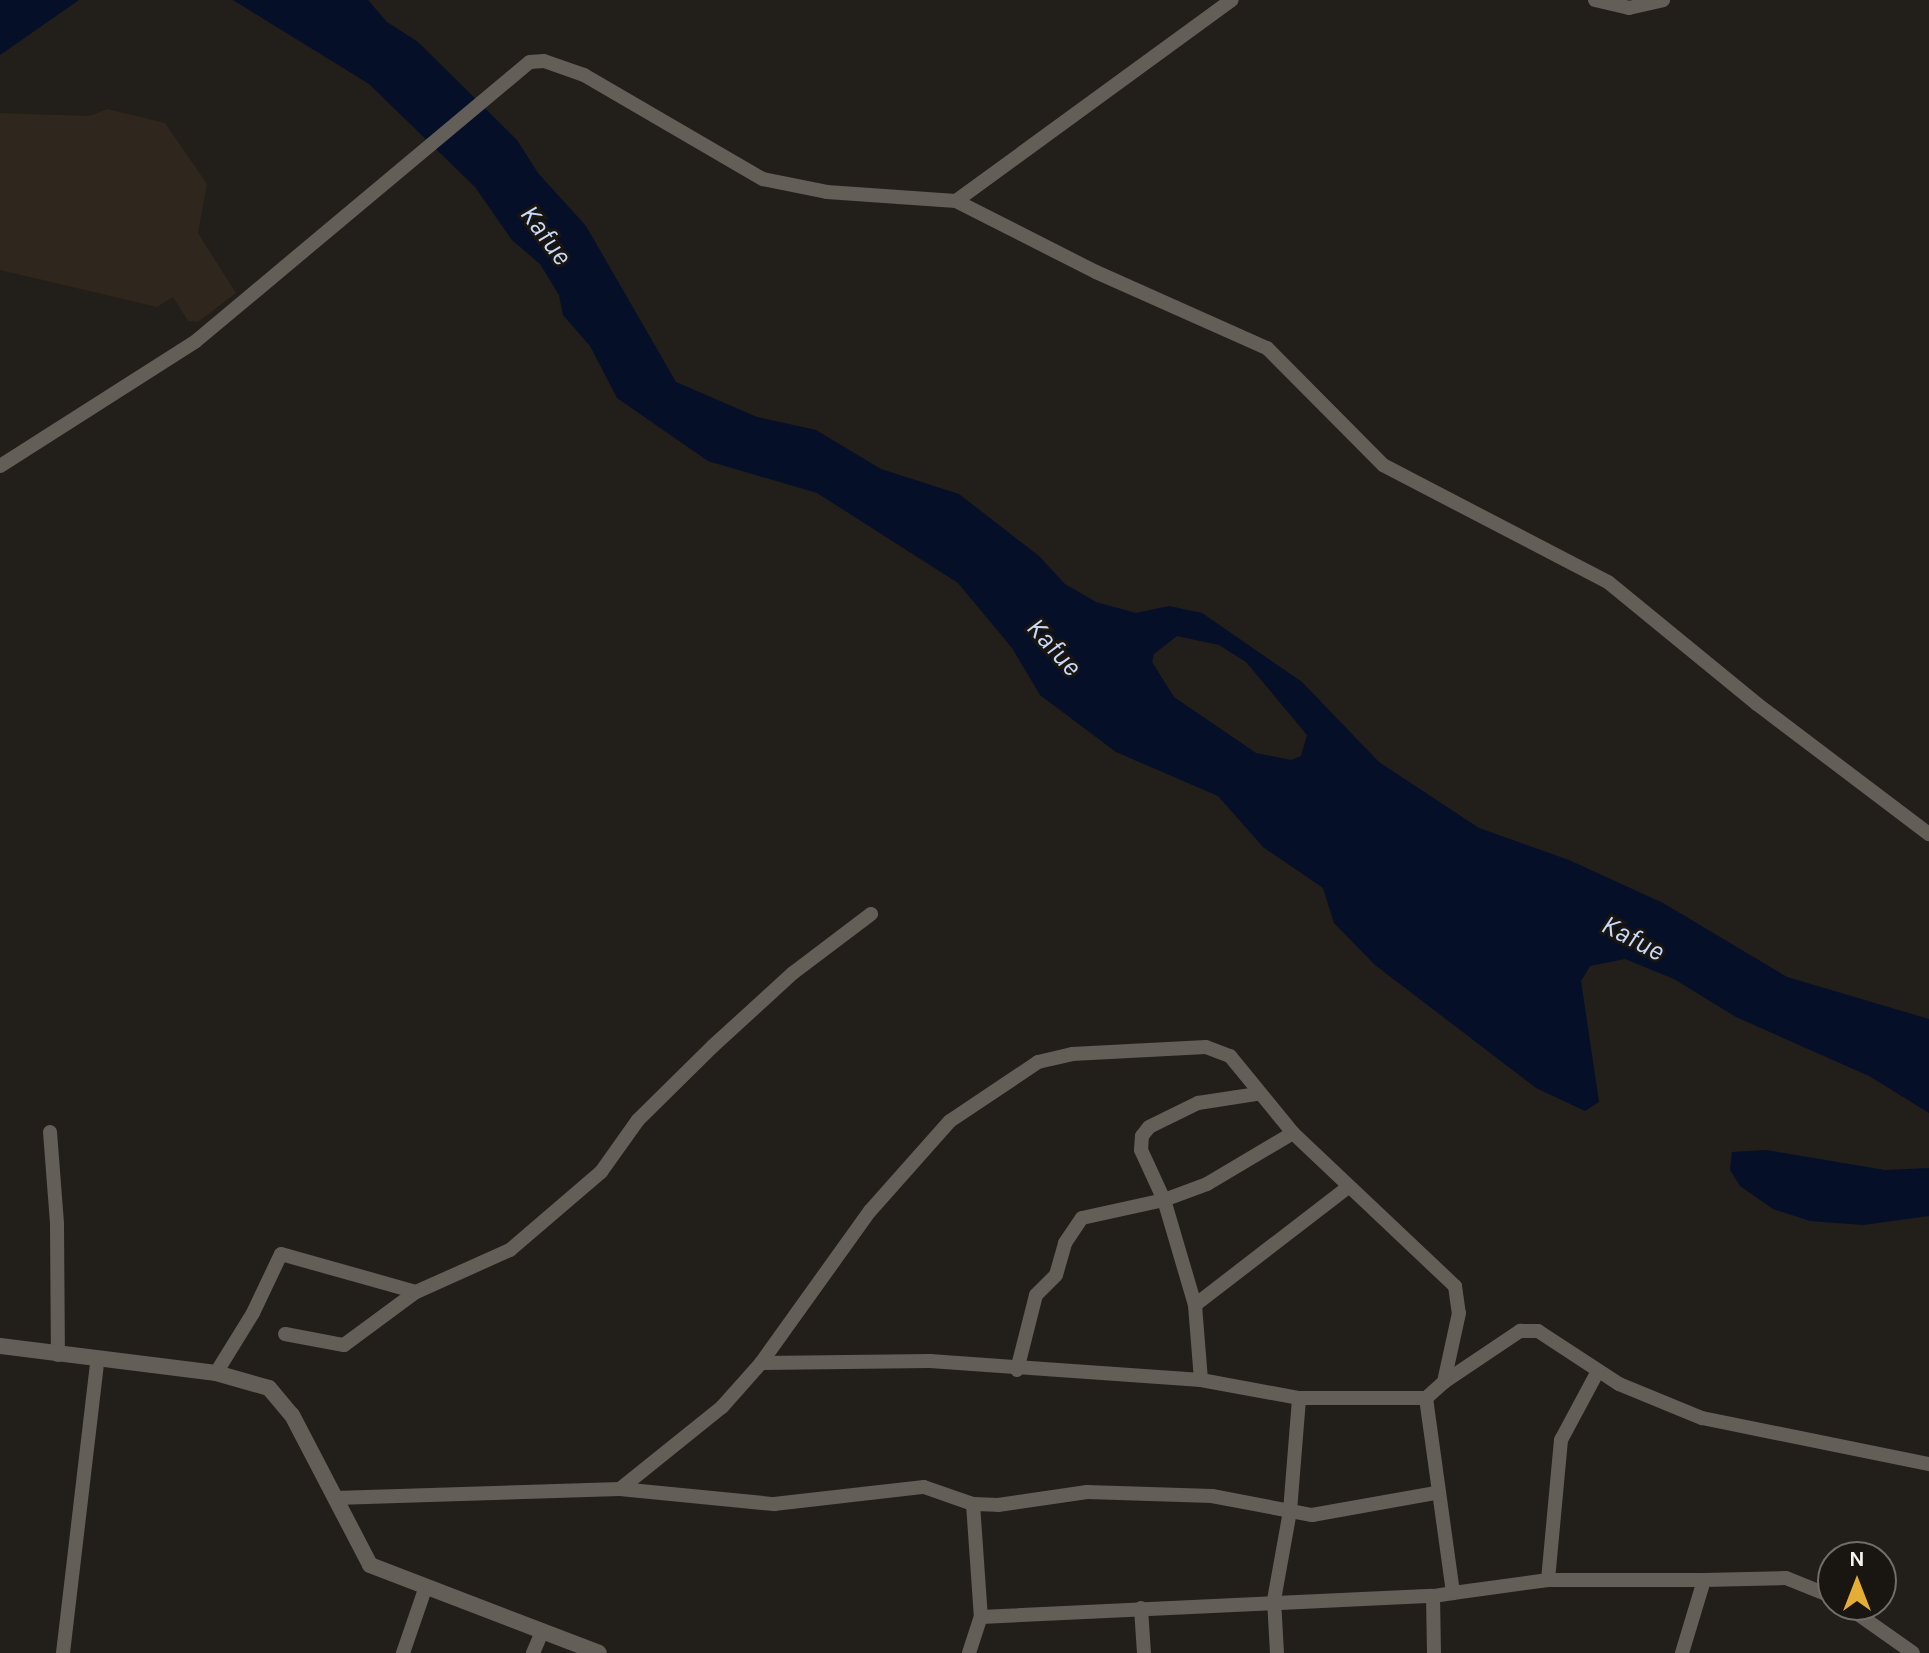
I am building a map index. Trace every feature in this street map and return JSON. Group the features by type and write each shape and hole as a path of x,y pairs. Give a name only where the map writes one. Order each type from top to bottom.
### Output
{"street":[{"path":"956,201 1232,0"},
{"path":"1595,0 1629,8 1663,0"},
{"path":"0,466 196,341 396,175 518,68 544,61 584,75 763,179 827,192 956,201 1096,272 1267,348 1383,465 1608,582 1929,834"},
{"path":"285,1334 344,1345 416,1292 498,1258 542,1225 601,1172 638,1120 713,1046 793,973 871,914"},
{"path":"620,1489 722,1407 761,1363 919,1153 950,1121 1016,1073 1072,1054 1206,1047 1230,1056 1257,1094 1293,1133 1348,1187 1390,1219 1455,1286 1459,1313 1444,1382"},
{"path":"1201,1380 1195,1305 1164,1200 1141,1150 1144,1131 1198,1103 1257,1094"},
{"path":"50,1132 57,1224 58,1355"},
{"path":"1017,1370 1036,1295 1056,1275 1073,1226 1095,1214 1164,1200 1207,1184 1293,1133"},
{"path":"1195,1305 1348,1187"},
{"path":"216,1373 253,1313 281,1254 416,1292"},
{"path":"761,1363 930,1361 1017,1370 1201,1380 1299,1398 1426,1398 1444,1382 1530,1330 1548,1335 1598,1371 1655,1402 1702,1418 1929,1464"},
{"path":"0,1346 97,1362 216,1373 248,1380 279,1398 370,1565 541,1634 599,1653"},
{"path":"63,1653 97,1362"},
{"path":"1548,1580 1561,1440 1598,1371"},
{"path":"1277,1653 1274,1600 1290,1511 1299,1398"},
{"path":"1426,1398 1436,1493 1453,1593"},
{"path":"335,1498 620,1489 774,1504 924,1487 973,1504 1020,1505 1087,1492 1212,1496 1290,1511 1334,1514 1436,1493"},
{"path":"969,1653 981,1617 973,1504"},
{"path":"981,1617 1274,1600 1433,1596 1548,1580 1786,1578 1817,1591"},
{"path":"1682,1653 1704,1580"},
{"path":"403,1653 425,1589"},
{"path":"1433,1596 1434,1653"},
{"path":"1141,1608 1144,1653"},
{"path":"1868,1621 1913,1653"},
{"path":"533,1653 541,1634"}],"shaded area":[{"path":"107,109 165,123 207,184 198,233 236,293 198,322 188,321 173,297 157,307 0,270 0,113 90,116"}],"water":[{"path":"0,0 79,0 0,55"},
{"name":"Kafue","path":"233,0 368,0 387,22 418,42 517,140 538,173 586,226 676,382 757,417 816,430 881,469 959,494 1039,556 1065,584 1096,602 1136,613 1169,606 1202,613 1302,682 1379,762 1479,828 1569,860 1663,903 1787,977 1929,1019 1929,1113 1869,1076 1736,1017 1674,979 1625,959 1590,966 1581,981 1599,1102 1585,1111 1536,1088 1375,965 1334,923 1323,888 1263,847 1218,796 1116,752 1040,695 1012,648 958,583 817,493 708,461 617,398 590,346 563,315 559,295 540,264 512,240 475,187 369,84","holes":["1177,636 1219,645 1246,662 1307,735 1301,756 1291,760 1256,753 1174,697 1152,662 1154,654"]},
{"path":"1766,1150 1885,1170 1929,1168 1929,1216 1863,1225 1810,1221 1773,1209 1740,1186 1730,1170 1732,1152"}]}
